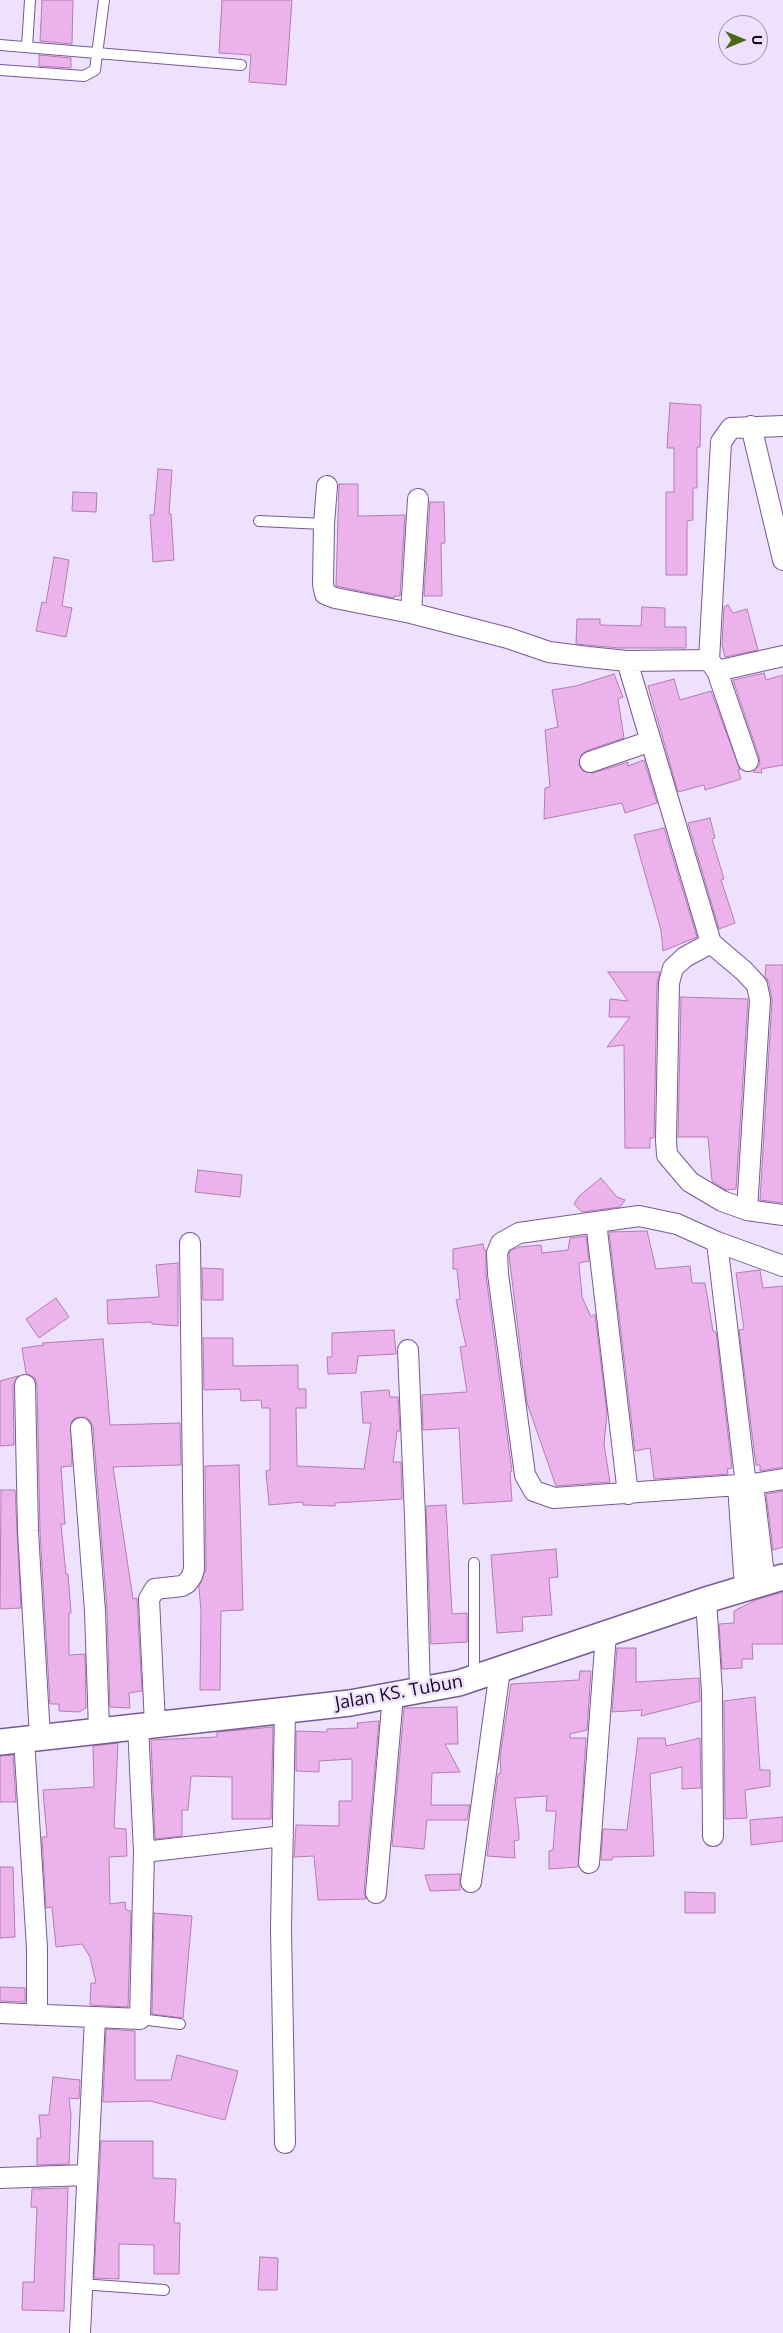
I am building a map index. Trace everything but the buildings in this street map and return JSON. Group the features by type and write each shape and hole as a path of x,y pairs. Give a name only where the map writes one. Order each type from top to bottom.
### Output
{"street":[{"path":"751,426 783,560"},
{"path":"748,762 713,666 721,442 731,428 783,426"},
{"path":"327,486 323,584 325,594 335,598 411,613 508,638 549,652 627,662 713,666 783,656"},
{"path":"411,613 418,499"},
{"path":"627,662 711,943 744,971 757,985 760,1000 747,1210"},
{"path":"590,762 651,741"},
{"path":"711,943 685,957 673,968 670,983 667,1154 690,1182 722,1201 747,1210 783,1215"},
{"path":"783,1266 717,1242 677,1224 640,1216 519,1233 501,1243 497,1253 498,1274 525,1475 534,1491 554,1498 745,1485 783,1479"},
{"path":"596,1222 628,1494"},
{"path":"717,1242 745,1485 764,1583"},
{"path":"0,2013 140,2020 149,1599 155,1589 182,1586 187,1583 194,1569 190,1243"},
{"path":"408,1350 420,1690"},
{"path":"25,1385 28,1541 21,1740 37,1948 37,2015"},
{"path":"81,1428 95,1611 99,1730"},
{"name":"Jalan KS. Tubun","path":"21,1740 350,1703 474,1679 706,1600 764,1583"},
{"path":"706,1600 712,1692 713,1836"},
{"path":"589,1863 606,1634"},
{"path":"471,1882 500,1670"},
{"path":"376,1893 393,1695"},
{"path":"284,1710 281,1929 285,2143"},
{"path":"144,1852 283,1836"},
{"path":"80,2333 95,2018"},
{"path":"0,2178 87,2175"}],"lane":[{"path":"27,47 30,0"},
{"path":"0,70 84,76 95,70 104,0"},
{"path":"0,45 241,65"},
{"path":"259,521 324,524"},
{"path":"474,1563 474,1679"},
{"path":"140,2020 180,2024"},
{"path":"81,2284 164,2290"}]}
